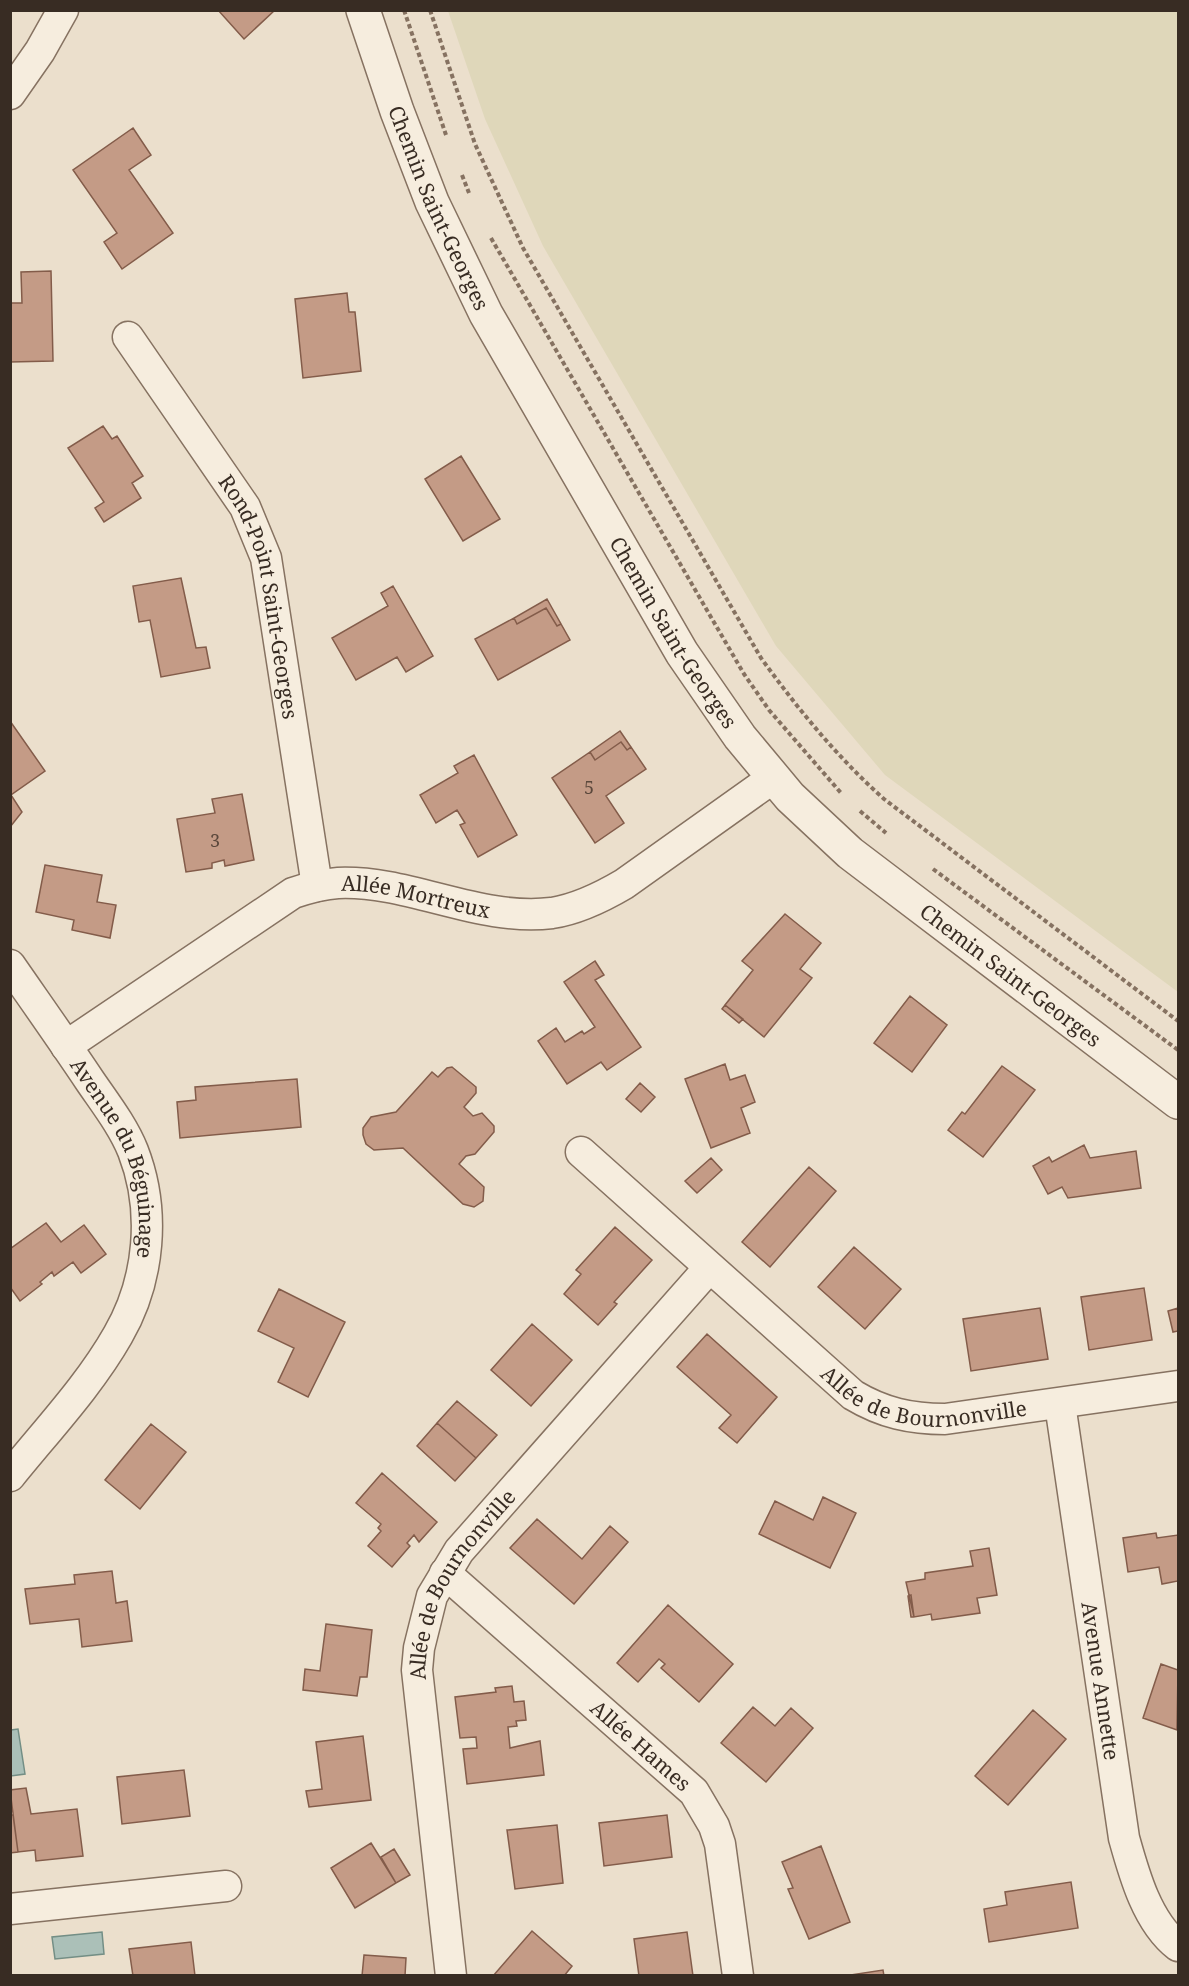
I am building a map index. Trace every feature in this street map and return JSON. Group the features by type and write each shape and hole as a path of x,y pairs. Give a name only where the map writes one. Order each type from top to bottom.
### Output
{"street":[{"path":"10,94 40,51 63,10"},
{"name":"Chemin Saint-Georges","path":"363,10 397,111 432,202 486,314 682,653 716,705 773,778 812,820 886,883 1179,1102"},
{"name":"Rond-Point Saint-Georges","path":"128,337 245,507 266,558 317,886"},
{"name":"Allée Mortreux","path":"66,1046 268,907 293,893 317,886 346,884 378,887 502,913 551,913 572,908 600,898 624,884 773,778"},
{"name":"Avenue du Béguinage","path":"10,965 117,1121 132,1150 142,1181 146,1249 138,1290 118,1335 96,1368 10,1476"},
{"name":"Allée de Bournonville","path":"581,1152 854,1395 877,1409 922,1419 945,1419 1179,1386"},
{"name":"Allée de Bournonville","path":"451,1976 417,1670 426,1616 445,1573 459,1551 709,1268"},
{"name":"Avenue Annette","path":"1060,1404 1124,1838 1137,1886 1153,1914 1179,1946"},
{"name":"Allée Hames","path":"445,1573 694,1792 714,1826 720,1844 738,1976"},
{"path":"10,1909 226,1886"}],"path":[{"path":"404,10 447,137"},
{"path":"430,10 475,144 523,248 761,658 791,699 857,775 909,820 1179,1021"},
{"path":"458,165 474,203"},
{"path":"489,234 744,674 769,710 843,795"},
{"path":"857,808 893,838"},
{"path":"924,862 1179,1050"}],"shaded area":[{"path":"448,11 1178,11 1178,992 885,775 776,646 543,246 485,119"},
{"path":"18,1729 25,1774 11,1776 11,1730"},
{"path":"102,1932 104,1954 55,1959 52,1937"}],"building":[{"path":"218,10 275,10 244,39"},
{"path":"133,128 151,155 129,170 173,233 122,269 104,242 117,233 73,170"},
{"path":"51,271 53,361 10,362 10,303 22,303 21,272"},
{"path":"347,293 349,312 355,312 361,371 303,378 295,299"},
{"path":"103,426 112,439 117,436 143,476 132,483 141,498 104,522 95,508 104,502 68,448"},
{"path":"461,456 500,519 463,541 425,479"},
{"path":"181,578 196,648 206,647 210,668 161,677 150,620 139,622 133,586"},
{"path":"393,586 433,656 406,672 397,657 356,680 332,638 388,606 381,593"},
{"path":"547,599 561,624 557,626 546,608 517,624 514,618"},
{"path":"546,608 557,626 561,624 570,640 498,680 475,639 514,618 517,624"},
{"path":"10,721 45,771 11,795 22,812 10,827"},
{"path":"620,731 631,747 627,750 621,742 595,760 590,752"},
{"path":"621,742 627,750 631,747 646,769 606,796 624,823 595,843 552,778 590,752 595,760"},
{"path":"474,755 517,835 478,857 460,825 465,823 457,810 436,823 420,795 458,773 454,766"},
{"path":"242,794 254,860 225,866 224,860 212,863 212,868 186,872 177,819 215,813 212,799"},
{"path":"45,865 102,875 97,902 116,905 110,938 72,930 74,920 36,912"},
{"path":"785,914 821,943 800,969 812,978 764,1037 725,1005 753,970 742,961"},
{"path":"595,961 604,975 595,980 641,1047 607,1070 601,1062 567,1084 538,1041 556,1028 565,1042 582,1031 584,1034 595,1027 564,982"},
{"path":"910,996 947,1025 912,1072 874,1043"},
{"path":"725,1005 743,1019 739,1023 722,1009"},
{"path":"725,1064 730,1080 745,1075 755,1102 741,1108 750,1133 711,1148 685,1079"},
{"path":"1002,1066 1035,1090 983,1157 948,1130 962,1112 965,1114"},
{"path":"452,1067 476,1087 476,1093 464,1107 473,1116 482,1113 494,1126 494,1132 475,1154 466,1156 459,1164 484,1187 483,1201 474,1207 463,1204 403,1148 374,1150 366,1144 363,1135 363,1128 371,1117 396,1112 432,1072 438,1077 447,1068"},
{"path":"297,1079 301,1127 180,1138 177,1102 196,1100 195,1087"},
{"path":"640,1083 655,1097 641,1112 626,1099"},
{"path":"1084,1145 1090,1158 1136,1151 1141,1188 1068,1198 1062,1187 1048,1194 1033,1166 1049,1157 1052,1162"},
{"path":"711,1158 722,1170 697,1193 685,1181"},
{"path":"809,1167 836,1191 770,1267 742,1242"},
{"path":"46,1223 61,1242 84,1225 106,1254 81,1273 73,1262 54,1276 52,1272 40,1282 42,1284 20,1301 10,1287 10,1249"},
{"path":"615,1227 652,1260 614,1302 617,1304 598,1325 564,1294 581,1274 576,1270"},
{"path":"854,1247 901,1289 865,1329 818,1287"},
{"path":"1144,1288 1152,1340 1089,1350 1081,1297"},
{"path":"279,1289 345,1322 308,1397 278,1382 294,1348 258,1331"},
{"path":"1040,1308 1048,1359 971,1371 963,1319"},
{"path":"1178,1308 1178,1331 1173,1332 1168,1311"},
{"path":"532,1324 572,1360 531,1406 491,1370"},
{"path":"707,1334 777,1397 737,1443 719,1428 731,1415 677,1367"},
{"path":"457,1401 497,1435 476,1458 437,1423"},
{"path":"437,1423 476,1458 455,1481 417,1446"},
{"path":"151,1424 186,1452 140,1509 105,1480"},
{"path":"382,1473 437,1522 419,1542 414,1535 407,1543 410,1546 392,1567 368,1546 381,1531 378,1528 381,1524 356,1503"},
{"path":"823,1497 856,1513 830,1568 759,1534 775,1501 813,1520"},
{"path":"537,1519 582,1559 610,1526 628,1542 574,1604 510,1548"},
{"path":"1156,1533 1157,1538 1178,1535 1178,1581 1162,1584 1159,1567 1128,1572 1123,1538"},
{"path":"989,1548 997,1595 977,1598 980,1613 932,1620 931,1614 914,1617 906,1582 925,1579 925,1573 973,1566 970,1551"},
{"path":"112,1571 116,1603 127,1601 132,1641 82,1647 79,1619 30,1624 25,1589 75,1584 74,1575"},
{"path":"911,1595 914,1617 911,1617 908,1596"},
{"path":"668,1605 733,1664 699,1702 661,1668 665,1664 659,1659 638,1682 617,1663"},
{"path":"326,1624 372,1630 367,1677 360,1677 357,1696 303,1690 305,1669 320,1671"},
{"path":"1161,1664 1178,1670 1177,1730 1143,1718"},
{"path":"512,1686 514,1702 524,1701 526,1720 516,1721 517,1726 508,1727 510,1748 540,1741 544,1775 467,1784 463,1749 477,1748 476,1737 460,1738 455,1697 496,1692 495,1688"},
{"path":"753,1707 775,1726 791,1708 813,1728 766,1782 721,1743"},
{"path":"1033,1710 1066,1739 1008,1805 975,1776"},
{"path":"363,1736 371,1800 309,1807 306,1791 322,1789 316,1742"},
{"path":"184,1770 190,1816 122,1824 117,1777"},
{"path":"26,1788 31,1814 77,1809 83,1856 36,1861 35,1850 18,1852 10,1790"},
{"path":"10,1815 13,1815 18,1852 10,1853"},
{"path":"667,1815 672,1857 604,1866 599,1823"},
{"path":"557,1825 563,1883 515,1889 507,1830"},
{"path":"371,1843 396,1883 355,1908 331,1868"},
{"path":"821,1846 850,1922 809,1939 788,1889 793,1888 782,1862"},
{"path":"394,1849 410,1875 396,1883 381,1857"},
{"path":"1071,1882 1078,1928 989,1942 984,1909 1007,1905 1005,1892"},
{"path":"532,1931 572,1966 564,1976 493,1976"},
{"path":"687,1932 693,1976 639,1976 634,1939"},
{"path":"191,1942 195,1976 133,1976 129,1949"},
{"path":"364,1955 406,1958 405,1976 362,1976"},
{"path":"883,1970 884,1976 844,1976"}]}
